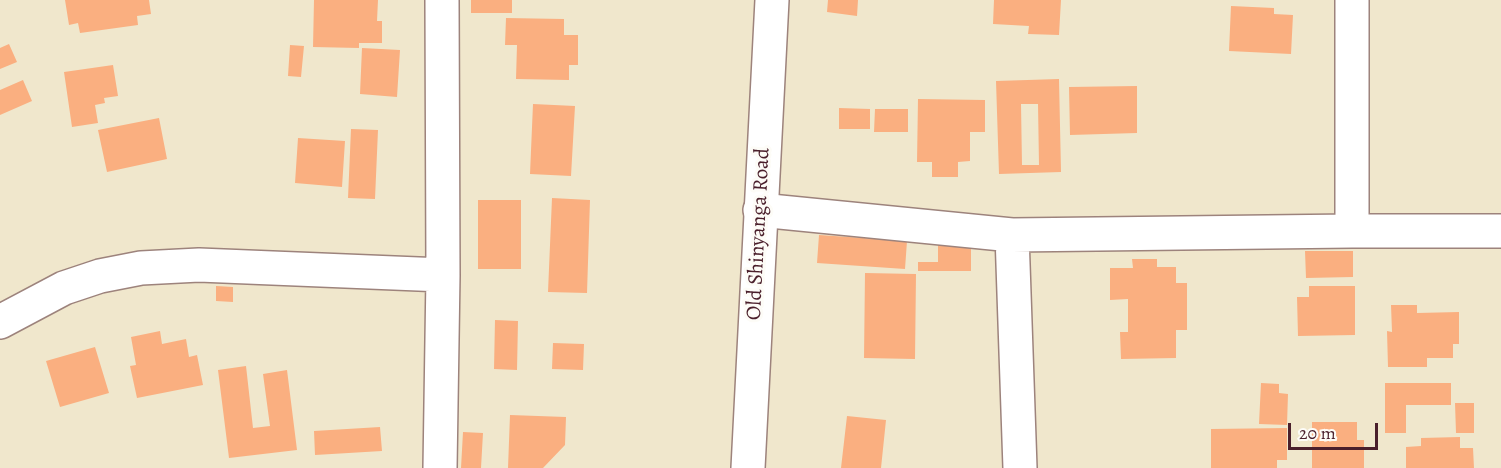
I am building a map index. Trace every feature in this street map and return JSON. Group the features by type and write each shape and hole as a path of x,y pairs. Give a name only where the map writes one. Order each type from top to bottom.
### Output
{"street":[{"path":"440,468 443,275 442,0"},
{"name":"Old Shinyanga Road","path":"748,468 772,0"},
{"path":"1352,0 1352,231"},
{"path":"760,210 1012,235 1501,231"},
{"path":"1012,235 1020,468"},
{"path":"0,322 64,288 100,276 141,268 199,265 443,275"}],"building":[{"path":"65,0 149,0 151,14 137,16 138,25 80,33 78,23 69,25"},
{"path":"314,0 378,0 377,21 382,21 382,43 359,43 359,48 313,47"},
{"path":"471,0 512,0 512,13 471,13"},
{"path":"828,0 858,0 857,16 827,12"},
{"path":"994,0 1061,0 1059,35 1028,34 1029,26 993,24"},
{"path":"1231,6 1274,8 1274,14 1293,15 1291,54 1229,51"},
{"path":"506,18 564,19 564,35 578,35 578,65 569,65 569,80 516,79 517,45 505,45"},
{"path":"9,44 17,62 0,69 0,48"},
{"path":"290,45 304,46 301,77 288,76"},
{"path":"362,48 400,50 397,97 360,94"},
{"path":"113,65 118,96 104,98 105,103 95,105 98,123 72,127 64,72"},
{"path":"1059,79 1061,172 999,174 996,81","holes":["1021,104 1038,104 1039,165 1022,165"]},
{"path":"23,80 32,101 0,115 0,90"},
{"path":"1137,86 1137,133 1070,135 1069,87"},
{"path":"918,99 985,100 985,132 970,132 970,161 958,162 958,177 932,177 932,162 917,162"},
{"path":"533,104 575,106 571,176 530,174"},
{"path":"839,108 870,109 870,129 839,129"},
{"path":"875,109 908,109 908,132 874,132"},
{"path":"159,118 167,159 107,172 98,130"},
{"path":"351,129 378,130 375,199 348,198"},
{"path":"298,138 345,141 342,187 295,183"},
{"path":"552,198 590,200 587,293 548,292"},
{"path":"478,200 521,200 521,269 478,269"},
{"path":"938,232 971,232 971,271 918,271 918,262 938,262"},
{"path":"819,235 907,241 905,269 817,263"},
{"path":"1305,251 1353,251 1353,277 1306,278"},
{"path":"1132,259 1157,259 1157,267 1176,267 1176,283 1187,283 1187,330 1176,330 1176,358 1121,359 1120,332 1128,332 1128,299 1110,300 1110,268 1133,268"},
{"path":"865,273 916,274 915,359 864,358"},
{"path":"216,286 233,287 233,302 216,301"},
{"path":"1309,286 1355,286 1355,335 1298,336 1297,297 1309,297"},
{"path":"1391,305 1417,305 1417,313 1459,312 1459,344 1453,344 1453,358 1427,358 1427,367 1388,367 1387,331 1392,332"},
{"path":"495,320 518,321 517,370 494,369"},
{"path":"160,331 162,344 186,339 189,357 197,355 203,385 137,398 130,366 136,365 131,337"},
{"path":"553,343 584,344 583,370 552,369"},
{"path":"95,347 109,393 60,407 46,361"},
{"path":"246,366 253,428 270,426 263,374 287,370 297,450 229,458 218,370"},
{"path":"1261,383 1279,384 1279,393 1288,394 1287,425 1259,424"},
{"path":"1385,383 1451,383 1451,405 1406,405 1406,433 1385,433"},
{"path":"1455,403 1474,403 1474,433 1456,433"},
{"path":"510,415 566,417 565,445 543,468 508,468"},
{"path":"847,416 886,420 881,468 841,468"},
{"path":"1312,422 1357,422 1357,440 1364,440 1364,468 1312,468"},
{"path":"380,427 382,451 315,455 314,431"},
{"path":"1287,428 1287,460 1277,460 1277,468 1211,468 1211,429"},
{"path":"463,432 483,433 481,468 461,468"},
{"path":"1460,437 1460,448 1473,448 1474,468 1406,468 1406,447 1421,446 1421,438"}]}
